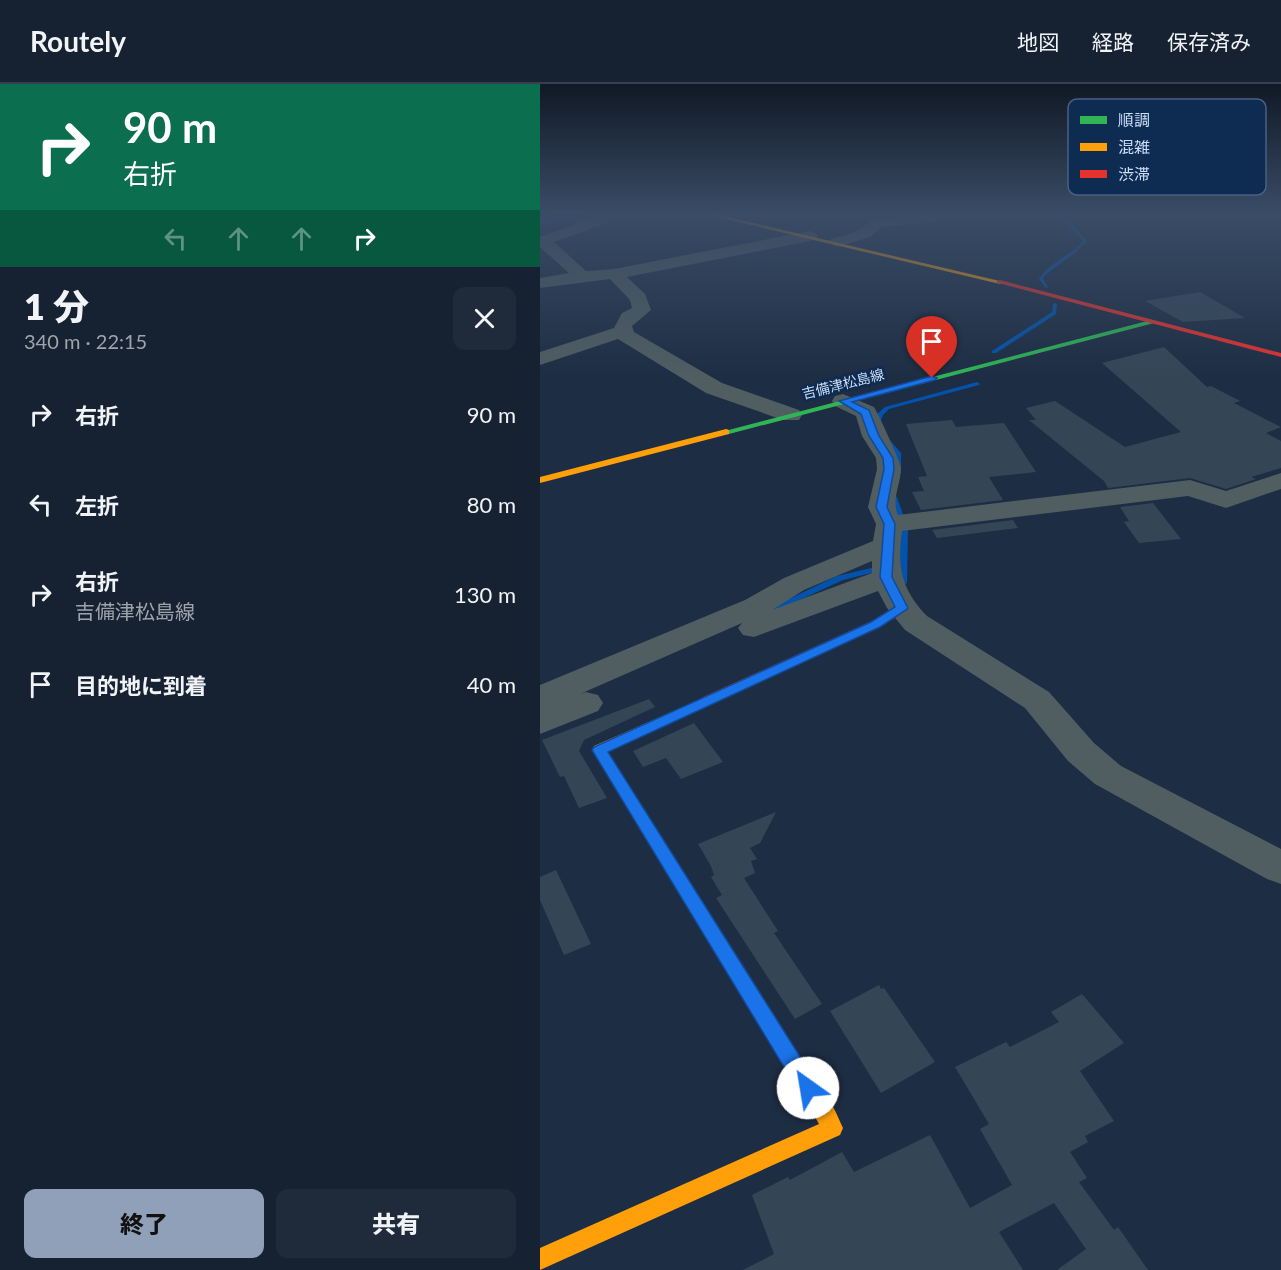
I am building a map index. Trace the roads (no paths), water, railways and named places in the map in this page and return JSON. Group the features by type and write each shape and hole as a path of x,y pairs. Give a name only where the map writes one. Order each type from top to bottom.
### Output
{"main road":[{"name":"吉備津松島線","path":"937,267 1281,355"},
{"name":"吉備津松島線","path":"540,480 1154,322"},
{"path":"564,1259 833,1128 599,750 876,624 902,608"}],"street":[{"path":"572,267 582,276"},
{"path":"540,284 648,267"},
{"path":"540,358 623,331 629,317 642,310 639,298 614,274"},
{"path":"623,331 632,341 714,388 791,415"},
{"path":"843,401 866,412 874,436 888,458 889,469 881,507 891,546 902,608 916,623 936,638 1037,700 1081,752 1108,775 1281,868"},
{"path":"540,698 756,606 794,584 891,546 1190,488 1226,500 1281,480"},
{"path":"540,722 780,616 850,593 891,546"}],"waterway":[{"path":"1046,287 1041,279 1051,267"},
{"path":"994,352 1054,313 1055,304"},
{"path":"877,425 880,414 887,408 977,384"},
{"path":"886,439 898,453 899,472"},
{"path":"893,497 904,529 903,583"},
{"path":"766,612 840,578 884,567"}]}
